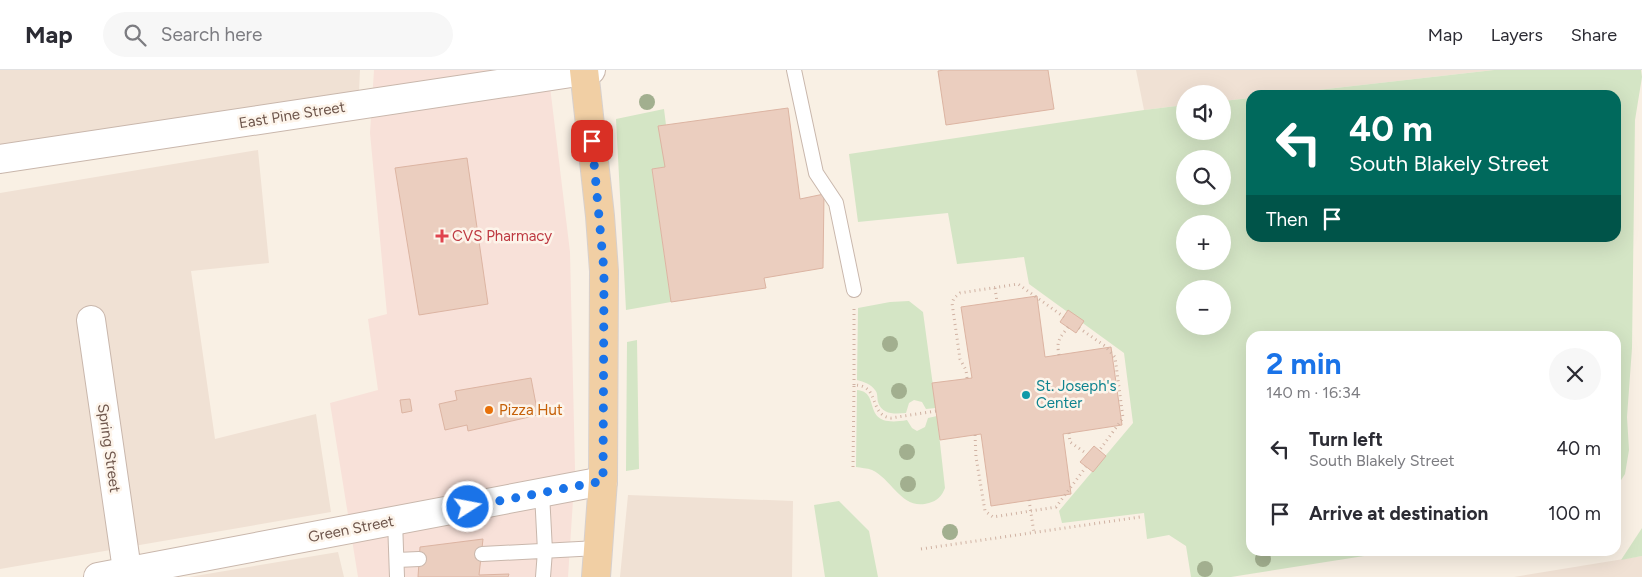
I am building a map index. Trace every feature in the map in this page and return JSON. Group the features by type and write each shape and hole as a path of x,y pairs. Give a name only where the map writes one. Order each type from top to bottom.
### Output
{"main road":[{"path":"586,70 604,271 603,481 596,577"}],"street":[{"name":"East Pine Street","path":"0,159 586,70"},
{"name":"Spring Street","path":"91,320 128,575"},
{"name":"Green Street","path":"98,577 128,575 603,481"}],"lane":[{"path":"794,70 816,173 836,202 854,290"},
{"path":"542,493 545,551 543,577"},
{"path":"395,521 397,577"},
{"path":"482,554 598,548"},
{"path":"397,560 419,559"}],"path":[{"path":"967,378 966,370 960,359 952,303 954,298 960,293 1018,284 1064,316"},
{"path":"994,288 997,302"},
{"path":"853,467 854,309"},
{"path":"1058,355 1058,340 1068,327"},
{"path":"1079,328 1105,346 1115,357 1123,418 1099,450"},
{"path":"854,385 861,385 870,390 878,411 884,417 891,418 936,411"},
{"path":"1069,433 1070,442 1087,454"},
{"path":"975,435 976,457 985,511 993,517 1056,507 1086,467"},
{"path":"1029,500 1034,533"},
{"path":"921,549 1140,517"}],"shaded area":[{"path":"0,70 360,70 359,91 0,147"},
{"path":"374,70 548,70 570,252 575,469 568,577 358,577 330,403 378,390 368,319 387,314 370,133"},
{"path":"1136,70 1494,70 1318,90 1246,90 1246,99 1231,100 1231,85 1176,85 1176,106 1144,110"},
{"path":"258,150 269,263 191,271 215,439 316,414 331,512 0,569 0,193"},
{"path":"628,495 793,501 792,577 620,577"},
{"path":"338,552 344,577 189,577"},
{"path":"1642,556 1642,577 1514,577"}],"green space":[{"path":"1494,70 1641,70 1642,77 1635,120 1632,348 1627,417 1629,450 1625,474 1621,480 1621,331 1246,331 1246,556 1364,556 1231,577 1191,577 1186,546 1169,535 1147,539 1144,513 1062,523 1059,511 1133,423 1124,353 1029,284 1024,257 957,264 948,213 858,222 849,154 1176,106 1176,140 1231,140 1231,100 1246,99 1246,242 1621,242 1621,90 1318,90"},
{"path":"664,109 666,125 665,167 652,169 671,302 626,310 616,119"},
{"path":"909,301 923,312 936,408 926,409 922,402 914,400 909,403 906,413 893,413 886,411 880,406 877,393 871,386 857,380 858,308 890,302"},
{"path":"637,340 639,469 626,471 627,342"},
{"path":"857,390 865,392 873,409 882,419 892,421 907,420 912,428 917,431 925,427 928,418 937,416 945,488 941,496 929,503 912,503 898,493 886,480 870,469 856,467"},
{"path":"839,501 869,531 878,577 825,577 814,505"},
{"path":"1642,528 1642,556 1621,560"}],"building":[{"path":"1048,70 1054,109 946,125 938,71"},
{"path":"788,108 800,199 824,194 823,268 764,278 766,288 671,302 652,169 665,167 658,126"},
{"name":"CVS Pharmacy","path":"467,158 488,304 419,315 395,168"},
{"name":"St. Joseph's Center","path":"1037,296 1045,357 1111,347 1122,425 1063,434 1071,494 991,506 981,434 940,440 932,383 972,378 961,307"},
{"path":"1068,310 1084,321 1076,333 1060,322"},
{"name":"Pizza Hut","path":"531,378 538,415 468,431 467,425 445,430 439,404 457,400 455,391"},
{"path":"410,399 412,411 402,413 400,400"},
{"path":"1094,446 1106,456 1093,472 1080,462"},
{"path":"483,539 479,575 509,574 508,577 418,577 420,547"}],"place":[{"name":"CVS Pharmacy","path":"442,236"},
{"name":"St. Joseph's Center","path":"1026,395"},
{"name":"Pizza Hut","path":"489,410"}],"route":[{"path":"468,507 603,481 604,271 592,141"}]}
